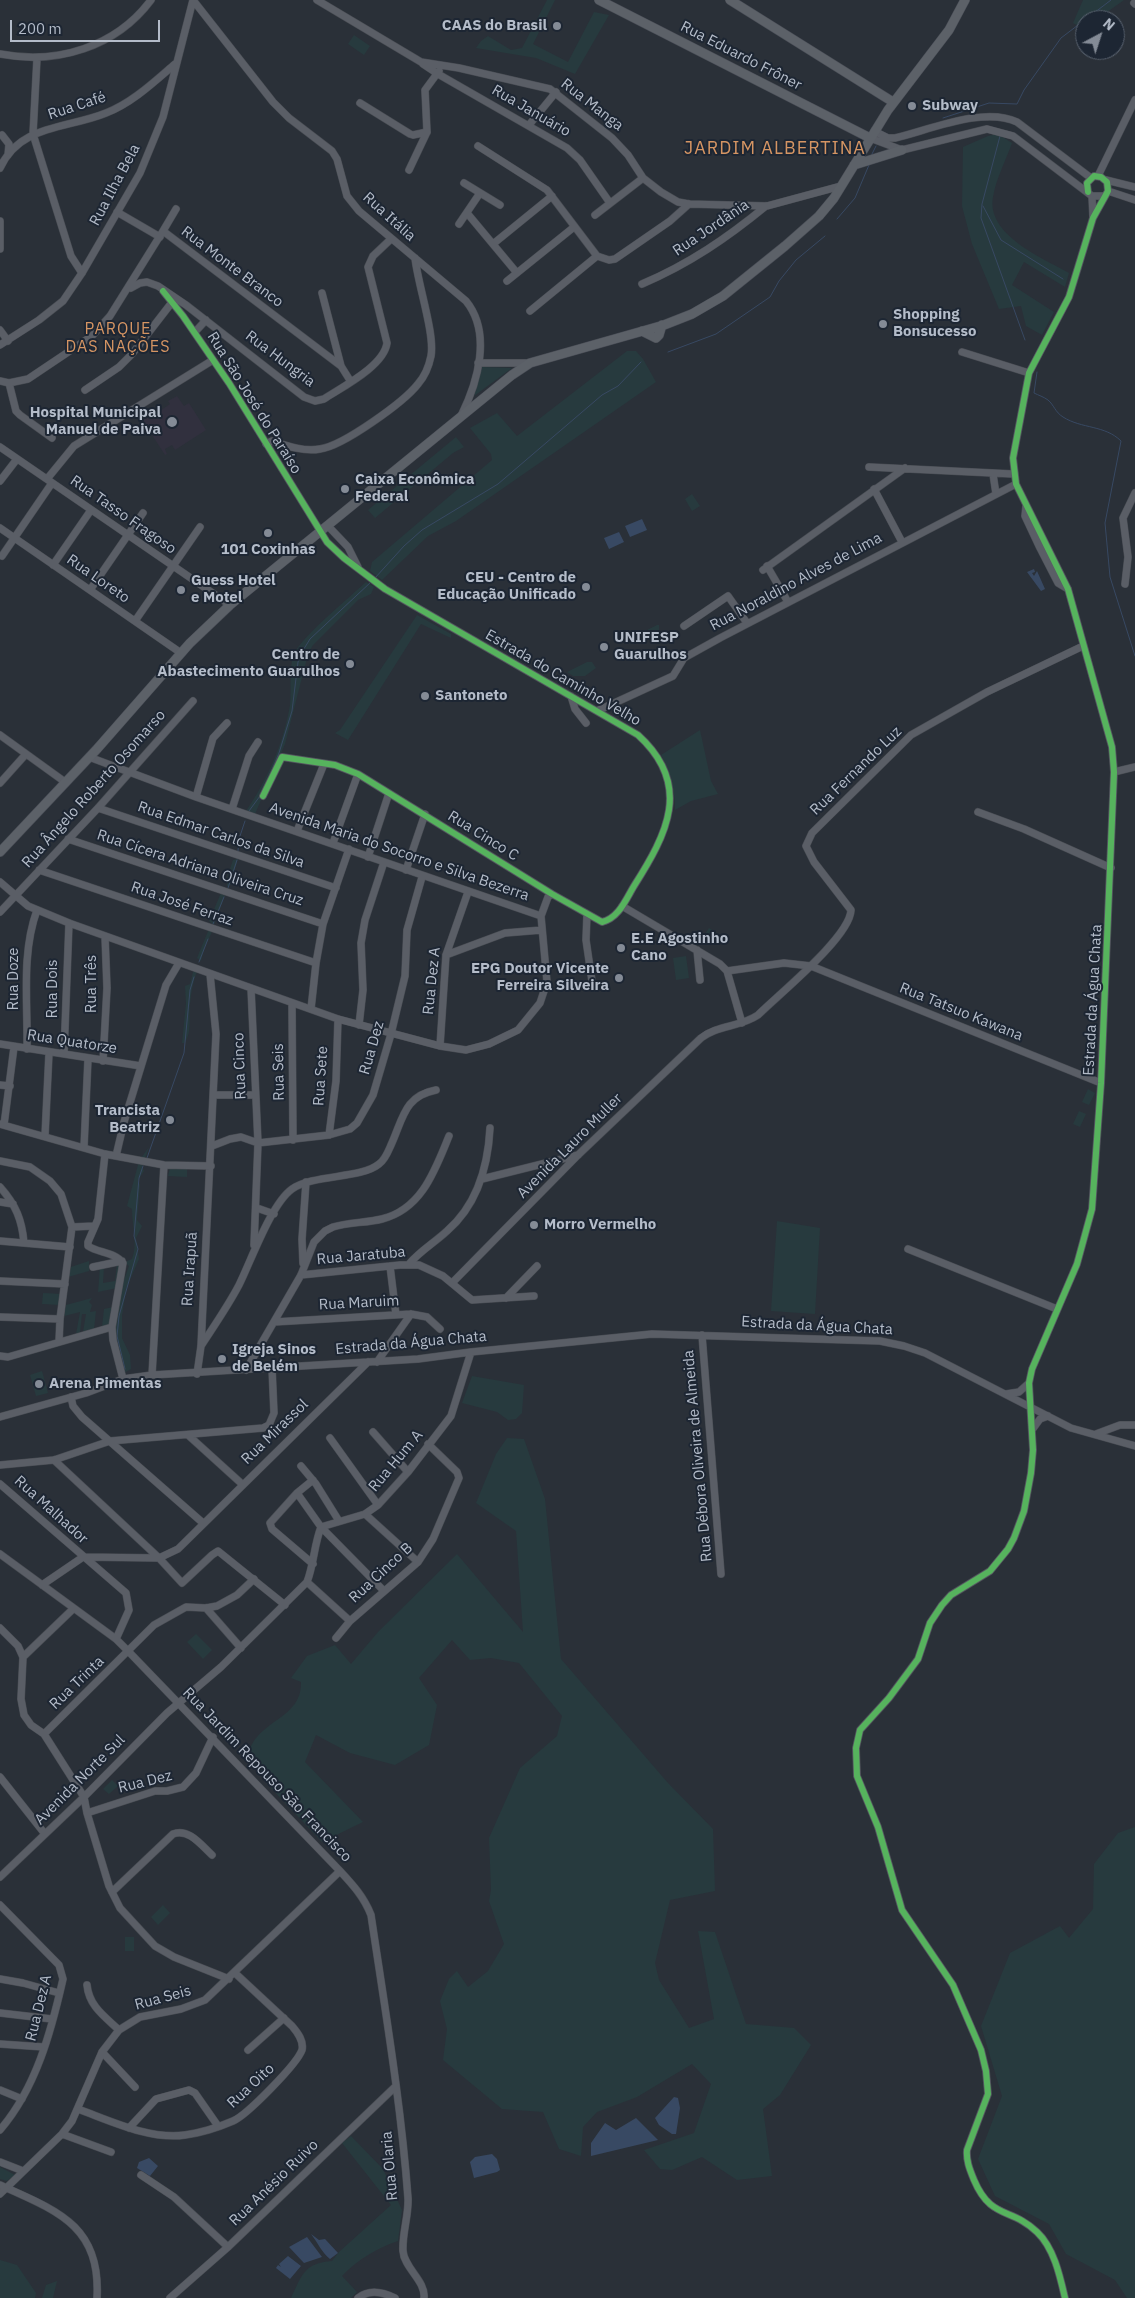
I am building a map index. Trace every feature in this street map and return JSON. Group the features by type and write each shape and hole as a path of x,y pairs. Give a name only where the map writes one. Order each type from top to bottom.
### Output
{"main road":[{"name":"Rua Eduardo Frôner","path":"599,0 617,4 870,135"},
{"path":"730,0 890,101"},
{"path":"526,363 662,325 706,308 807,228 825,209 890,101 937,40 961,0"},
{"path":"890,101 943,38 965,0"},
{"path":"0,852 89,757 181,653 230,605 535,355 664,320 708,303 787,238 824,204 854,165 870,135"},
{"path":"854,165 902,150"}],"street":[{"path":"0,54 37,58 58,56 95,45 128,24 151,0"},
{"name":"Rua Ilha Bela","path":"0,345 53,310 63,301 77,281 117,212 148,155 163,117 175,64 193,0"},
{"name":"Rua Itália","path":"193,0 273,102 289,118 332,151 337,159 347,196 359,211 466,301 473,310 480,332 481,346 466,406 459,419"},
{"name":"Rua Manga","path":"317,0 421,62 442,65 550,89 556,92 621,147 643,178 669,198 689,204 767,206 837,188"},
{"path":"37,58 33,134 77,281"},
{"name":"Rua Januário","path":"421,62 438,74 530,126 574,154 610,203"},
{"name":"Rua Café","path":"18,142 33,134 106,113 129,100 175,64"},
{"path":"409,170 427,132 424,94 442,65"},
{"name":"Rua Café","path":"158,78 173,76"},
{"path":"530,126 556,92"},
{"path":"1100,178 1120,128 1135,100"},
{"path":"360,103 410,134 427,132"},
{"path":"870,135 895,138 986,116 1002,116 1017,122 1077,168 1100,178 1135,187"},
{"path":"870,135 902,150 958,135 992,130 1013,136 1090,194 1120,195 1135,199"},
{"path":"0,168 18,142 1,135"},
{"path":"1,135 9,144 8,155"},
{"path":"478,146 547,190 597,256 609,260 615,260 670,221 689,204"},
{"path":"1069,179 1077,168"},
{"path":"595,215 643,178"},
{"path":"1100,178 1108,185 1106,194"},
{"name":"Estrada da Água Chata","path":"1094,218 1087,183 1100,178"},
{"path":"464,183 500,205"},
{"path":"459,224 480,193"},
{"name":"Estrada da Água Chata","path":"1030,1407 1029,1383 1039,1349 1077,1264 1092,1210 1101,1082 1114,772 1112,747 1068,589 1016,484 1013,474 1014,458 1029,372 1070,297 1094,218 1106,194"},
{"path":"493,244 552,196"},
{"name":"Rua Jordânia","path":"642,284 666,274 705,252 767,206"},
{"path":"117,212 161,234 176,210"},
{"path":"467,213 516,273"},
{"path":"0,221 0,249"},
{"path":"507,281 574,227"},
{"name":"Rua Monte Branco","path":"9,383 28,379 92,336 110,316 128,291 161,234 341,366"},
{"name":"Rua Hungria","path":"128,291 135,285 147,282 153,283 206,320 309,400 324,399 380,360 386,350 387,343 368,274 368,267 373,256 391,239"},
{"path":"71,256 82,272"},
{"path":"530,311 597,256"},
{"path":"266,444 272,441 310,450 331,447 352,436 406,396 420,383 429,366 432,349 415,258"},
{"name":"Rua São José do Paraíso","path":"164,291 173,301 213,360 266,444 324,529"},
{"path":"322,293 341,366 351,382"},
{"path":"85,390 119,367 132,354 173,301"},
{"path":"194,332 206,320"},
{"path":"0,330 8,341"},
{"path":"962,352 1029,372"},
{"path":"2,556 74,446 213,360"},
{"path":"478,363 526,363"},
{"path":"0,381 9,383 16,411 52,438"},
{"name":"Rua Tasso Fragoso","path":"0,447 230,605"},
{"path":"0,481 16,459"},
{"path":"870,467 1013,474"},
{"path":"788,602 765,568 905,468"},
{"path":"993,474 996,494"},
{"name":"Rua Noraldino Alves de Lima","path":"597,710 673,676 680,661 684,658 747,623 1016,484"},
{"path":"874,489 902,542"},
{"path":"1125,584 1128,557 1123,518 1135,493"},
{"path":"53,565 91,510"},
{"path":"90,590 129,536 143,513"},
{"path":"135,621 200,527"},
{"name":"Rua Loreto","path":"0,528 181,653"},
{"name":"Estrada do Caminho Velho","path":"324,529 348,547 359,570"},
{"name":"Estrada do Caminho Velho","path":"324,529 327,542 376,584 513,666 597,710 645,742 659,761 668,786 669,813 663,837 622,906"},
{"path":"684,626 728,596 747,623"},
{"name":"Rua Fernando Luz","path":"811,966 848,923 851,910 810,855 806,846 812,833 911,735 987,692 1083,646"},
{"path":"571,696 576,709 586,723"},
{"name":"Rua Ângelo Roberto Osomarso","path":"0,912 98,808 193,701"},
{"path":"196,797 213,738 227,723"},
{"path":"0,735 65,782"},
{"path":"232,809 250,756 258,742"},
{"path":"0,782 26,754"},
{"name":"Avenida Maria do Socorro e Silva Bezerra","path":"0,882 37,910 69,923 338,1019 440,1046 466,1050 490,1044 518,1030 540,1003 547,982 541,916 196,797 89,757"},
{"name":"Rua Cinco C","path":"263,796 281,757 324,764 358,774 552,894 602,922 614,917 622,906"},
{"path":"297,831 324,764"},
{"path":"1114,772 1135,767"},
{"path":"333,843 358,774"},
{"path":"368,857 389,793"},
{"name":"Rua Edmar Carlos da Silva","path":"98,808 336,888"},
{"path":"978,812 1024,829 1111,868"},
{"path":"406,870 425,814"},
{"name":"Rua Cícera Adriana Oliveira Cruz","path":"68,839 323,924"},
{"path":"311,1009 323,924 349,849"},
{"path":"359,1025 363,990 361,943 365,920 384,862"},
{"name":"Rua José Ferraz","path":"39,870 316,963"},
{"name":"Rua Dez","path":"212,1146 230,1139 242,1137 258,1143 330,1135 350,1129 362,1116 373,1095 391,1034 404,976 407,930 422,876"},
{"name":"Rua Dez A","path":"440,1046 446,956 468,892"},
{"path":"541,916 548,897 552,894"},
{"path":"622,906 720,964 727,971 742,1023 749,1021 758,1014 811,966"},
{"name":"Rua Doze","path":"27,1049 27,949 30,929 37,910"},
{"path":"587,914 586,940 593,988"},
{"name":"Rua Dois","path":"64,1054 69,923"},
{"path":"446,956 505,933 542,930"},
{"name":"Rua Três","path":"103,1060 107,988 105,936"},
{"path":"697,950 700,980"},
{"path":"116,1156 166,985 179,963"},
{"name":"Rua Tatsuo Kawana","path":"727,971 784,963 811,966 1101,1082"},
{"name":"Rua Irapuã","path":"197,1374 211,1166 216,1034 210,974"},
{"name":"Rua Cinco","path":"251,988 258,1143 254,1247"},
{"name":"Rua Seis","path":"292,1003 293,1140"},
{"name":"Rua Sete","path":"330,1135 336,1081 338,1019"},
{"name":"Avenida Lauro Muller","path":"452,1283 578,1155 708,1032 742,1023"},
{"name":"Rua Quatorze","path":"0,1044 141,1066"},
{"path":"14,1047 10,1086 2,1125 105,1154 164,1165 211,1166"},
{"path":"45,1136 49,1053"},
{"path":"84,1147 88,1058"},
{"path":"0,1085 10,1086"},
{"path":"200,1346 239,1285 254,1247 287,1194 306,1182 379,1165 389,1150 412,1100 423,1093 436,1090"},
{"path":"213,1095 255,1095"},
{"path":"409,1264 421,1251 460,1219 469,1208 482,1179 490,1128"},
{"path":"246,1370 300,1275 314,1242 325,1231 333,1227 383,1219 410,1204 430,1180 448,1136"},
{"path":"105,1154 98,1218 88,1246 122,1261"},
{"path":"482,1179 578,1155"},
{"path":"0,1161 30,1167 50,1181 61,1194 72,1227 60,1319 59,1342"},
{"path":"152,1376 164,1165"},
{"path":"303,1266 302,1239 306,1182"},
{"path":"0,1187 20,1216 24,1243"},
{"path":"0,1202 13,1204"},
{"path":"256,1208 274,1214"},
{"path":"72,1227 94,1226"},
{"path":"302,1239 314,1242"},
{"path":"0,1241 70,1247"},
{"path":"908,1249 1057,1308"},
{"path":"94,1267 122,1261"},
{"path":"122,1261 123,1265 112,1327 114,1346 123,1379"},
{"name":"Rua Jaratuba","path":"300,1275 409,1264 428,1268 452,1283 472,1300 534,1296"},
{"path":"390,1266 396,1314"},
{"path":"505,1298 537,1266"},
{"path":"0,1281 65,1284"},
{"path":"377,1362 411,1314"},
{"name":"Rua Maruim","path":"274,1322 411,1314 427,1317 440,1329"},
{"path":"0,1317 60,1319"},
{"path":"201,1318 208,1324 216,1323"},
{"path":"0,1356 8,1357 112,1327"},
{"name":"Estrada da Água Chata","path":"0,1417 70,1397 123,1379 418,1359 623,1336 702,1335 880,1341 904,1346 924,1353 1030,1407"},
{"name":"Rua Débora Oliveira de Almeida","path":"702,1335 721,1574"},
{"name":"Rua Hum A","path":"322,1527 365,1514 378,1505 408,1472 451,1416 471,1352"},
{"name":"Rua Mirassol","path":"160,1558 178,1549 368,1362"},
{"path":"0,1466 54,1460 110,1441 263,1428 269,1425 274,1413 272,1368"},
{"path":"1006,1394 1020,1392 1029,1383"},
{"path":"70,1397 73,1406 82,1417 203,1523"},
{"path":"1030,1407 1071,1428 1135,1446"},
{"path":"1030,1407 1033,1450 1027,1496 1020,1524 1008,1549 990,1571 951,1595 935,1613 918,1658 889,1698 860,1730 855,1766 860,1784 878,1827 902,1910 953,1985 981,2050 986,2071 988,2094 967,2150 970,2172 980,2194 988,2204 1030,2226 1045,2241 1058,2272 1065,2298"},
{"path":"1032,1430 1040,1419 1048,1416"},
{"path":"1096,1434 1120,1425 1135,1425"},
{"path":"373,1432 408,1472"},
{"path":"188,1435 242,1484"},
{"path":"330,1438 378,1505"},
{"name":"Rua Cinco B","path":"336,1638 350,1621 418,1562 433,1539 459,1478 457,1472 428,1444"},
{"path":"54,1460 160,1558 182,1583 215,1552 222,1553 285,1605"},
{"path":"301,1466 313,1480 340,1520"},
{"path":"312,1564 272,1529 270,1523 297,1493 313,1480"},
{"name":"Rua Malhador","path":"0,1484 126,1593 129,1610 116,1640"},
{"path":"297,1493 322,1527 384,1591"},
{"path":"365,1514 418,1562"},
{"path":"254,1579 229,1600 206,1608 241,1648 307,1582 316,1540 322,1527"},
{"name":"Rua Jardim Repouso São Francisco","path":"0,1554 116,1640 129,1652 214,1738 360,1893 370,1915 396,2086"},
{"path":"42,1585 83,1557 160,1558"},
{"path":"307,1582 350,1621"},
{"name":"Rua Trinta","path":"44,1734 129,1652 154,1625 180,1608 206,1608"},
{"path":"24,1657 73,1609"},
{"path":"0,1628 18,1646 24,1657 22,1708 32,1726 44,1734 84,1798 112,1892 120,1908 156,1946 174,1958 229,1979"},
{"name":"Avenida Norte Sul","path":"0,1877 84,1798 148,1732 241,1648"},
{"name":"Rua Dez","path":"87,1813 143,1795 183,1787 196,1773 214,1738"},
{"path":"0,1777 44,1834"},
{"path":"112,1892 173,1834 189,1834 212,1855"},
{"name":"Rua Seis","path":"0,2194 3,2187 62,2134 78,2109 102,2052 119,2030 140,2017 193,2006 204,2000 229,1979 340,1871"},
{"name":"Rua Dez A","path":"0,1905 59,1965 63,1979 35,2073 22,2100 2,2125"},
{"name":"Rua Oito","path":"78,2109 129,2128 174,2136 186,2135 234,2121 243,2114 272,2087 302,2050 301,2039 296,2030 235,1973"},
{"path":"0,1979 23,1983 59,1994"},
{"path":"87,1985 88,1997 92,2004 119,2030"},
{"path":"0,2013 52,2019"},
{"path":"248,2050 284,2018"},
{"path":"0,2044 44,2047"},
{"path":"102,2052 135,2087"},
{"name":"Rua Anésio Ruivo","path":"170,2298 228,2247 396,2086"},
{"name":"Rua Olaria","path":"396,2086 408,2200 403,2248 404,2257 425,2293 424,2298"},
{"path":"0,2090 22,2100"},
{"path":"129,2128 156,2099 189,2090 195,2093 218,2126"},
{"path":"62,2134 111,2152"},
{"path":"0,2162 23,2171"},
{"path":"142,2175 174,2197 228,2247"},
{"path":"3,2187 61,2216 83,2235 94,2257 97,2272 97,2298"},
{"path":"358,2298 368,2293 380,2292 395,2298"}],"shaded area":[{"name":"Hospital Municipal Manuel de Paiva","path":"177,396 184,406 189,403 206,430 175,450 172,445 165,449 167,454 165,455 141,418 154,410 157,413 170,404 168,401"}],"green space":[{"path":"547,0 555,0 533,44 568,62 594,12 609,15 575,74 536,58 476,48 488,36 511,50 522,48"},
{"path":"1083,0 1124,0 1110,10 1079,10"},
{"path":"354,35 370,46 364,55 348,44"},
{"path":"998,134 1012,143 994,190 993,211 998,223 1019,244 1069,273 1065,287 1024,262 1012,285 1054,312 1042,335 1026,326 1021,306 999,309 972,244 962,206 963,147 988,136"},
{"path":"627,351 636,351 643,359 656,382 456,521 428,536 382,580 370,571 372,562 492,460 491,454 470,428 497,413 517,436"},
{"path":"482,367 512,368 474,396"},
{"path":"456,437 464,447 453,453 375,518 368,510"},
{"path":"692,494 700,506 692,511 685,499"},
{"path":"366,582 374,587 371,594 358,600 313,645 308,654 285,744 255,814 246,811 268,774 284,733 290,705 291,671 295,652 317,626"},
{"path":"417,615 451,634 451,638 421,624 348,740 335,733 340,730"},
{"path":"659,625 659,640 652,634 650,636 647,630"},
{"path":"587,662 592,662 596,668 585,676 573,676 567,672"},
{"path":"700,730 711,781 718,794 691,801 675,810 671,781 661,755"},
{"path":"238,859 230,885 227,887 227,878 233,860"},
{"path":"221,893 225,895 214,925 209,921"},
{"path":"709,928 720,935 716,941 705,934"},
{"path":"209,929 212,932 205,946 201,961 197,958"},
{"path":"686,956 689,978 676,980 673,958"},
{"path":"193,972 197,972 191,996 190,1024 187,1039 182,1043 186,1003 185,986 190,984"},
{"path":"1088,1089 1095,1093 1089,1105 1082,1102"},
{"path":"1079,1111 1086,1114 1080,1127 1073,1124"},
{"path":"149,1147 142,1167 144,1171 138,1180 140,1185 137,1220 142,1226 136,1238 139,1259 126,1289 122,1316 122,1338 130,1355 131,1369 124,1373 114,1334 120,1291 129,1266 125,1262 132,1259 135,1247 132,1209 127,1206 139,1161"},
{"path":"170,1168 187,1169 187,1177 168,1176"},
{"path":"777,1221 820,1228 815,1314 771,1311"},
{"path":"89,1261 89,1271 68,1277 71,1267"},
{"path":"117,1264 120,1265 117,1288 98,1292 100,1267 104,1267 103,1283 115,1281"},
{"path":"43,1293 62,1294 61,1305 42,1304"},
{"path":"92,1298 89,1302 92,1305 90,1312 96,1311 94,1329 83,1332 86,1314 82,1314 80,1333 76,1334 80,1312 64,1316 66,1305"},
{"path":"113,1307 110,1326 102,1327 104,1309"},
{"name":"Arena Pimentas","path":"42,1371 48,1393 36,1396 30,1375"},
{"path":"472,1376 524,1385 522,1413 516,1419 508,1420 497,1412 462,1403"},
{"path":"507,1438 524,1439 545,1499 561,1659 668,1783 713,1829 715,1891 670,1900 655,1963 659,1980 689,2028 714,2019 698,1931 715,1932 746,2024 794,2028 811,2045 780,2095 763,2109 772,2176 737,2180 702,2157 672,2170 660,2169 644,2150 694,2133 711,2084 692,2064 637,2097 597,2112 583,2127 581,2156 559,2149 543,2112 502,2109 443,2060 447,2029 440,2001 449,1979 457,1971 468,1987 488,1971 504,1944 489,1901 491,1890 489,1838 520,1768 557,1736 562,1716 519,1663 491,1658 470,1660 452,1640 419,1678 437,1705 429,1745 395,1765 350,1753 316,1735 305,1762 363,1822 322,1842 271,1788 246,1758 257,1737 292,1708 297,1701 301,1682 291,1678 307,1656 335,1645 351,1664 378,1632 457,1554 523,1632 516,1531 476,1503 496,1454"},
{"path":"196,1634 212,1650 203,1659 187,1642"},
{"path":"112,1780 118,1786 109,1794 103,1789"},
{"path":"1135,1827 1135,2298 1127,2298 1115,2280 1066,2254 1049,2224 995,2196 978,2159 1002,2096 981,2026 1010,1953 1060,1926 1069,1938 1093,1909 1094,1864 1118,1833"},
{"path":"163,1905 170,1913 158,1925 151,1917"},
{"path":"125,1937 134,1937 134,1951 125,1951"},
{"path":"351,2136 383,2169 402,2210 398,2241 368,2255 342,2276 357,2292 351,2298 291,2298 305,2272 315,2264 332,2261 339,2252 391,2205 342,2143"},
{"path":"0,2167 15,2175 7,2181 0,2179"},
{"path":"0,2260 17,2265 36,2293 35,2298 0,2298"},
{"path":"57,2281 53,2298 42,2298 46,2285"}],"water":[{"path":"642,519 647,530 630,537 625,526"},
{"path":"619,532 624,542 609,549 604,538"},
{"path":"1034,569 1035,572 1032,573 1034,576 1037,571 1045,589 1041,591 1027,572"},
{"path":"674,2097 678,2098 680,2108 676,2134 672,2134 659,2125 655,2118"},
{"path":"636,2118 658,2140 591,2156 591,2143 605,2123 616,2130"},
{"path":"492,2154 497,2159 500,2170 474,2178 470,2162 475,2157"},
{"path":"149,2158 158,2166 150,2176 137,2168 139,2162"},
{"path":"311,2234 319,2240 325,2239 338,2253 330,2259 327,2257"},
{"path":"307,2237 322,2257 304,2263 289,2247"},
{"path":"288,2256 301,2266 290,2279 276,2268 278,2265 281,2267 279,2264"}],"waterway":[{"path":"943,118 989,103 1017,104 1024,90 1061,38 1111,0"},
{"path":"1000,136 982,204 981,218 1025,340"},
{"path":"871,156 876,146"},
{"path":"837,219 855,198 869,165"},
{"path":"983,206 1001,240 1063,279"},
{"path":"668,352 716,334 770,297 779,281 796,260 825,236"},
{"path":"375,578 404,546 422,530 498,484 602,395 618,386 641,362"},
{"path":"1037,372 1034,393 1048,400 1060,415 1078,424 1108,432 1121,441 1105,523 1110,577 1135,656"},
{"path":"268,779 279,753 292,711 298,662 302,652 310,639 371,582"},
{"path":"249,811 260,796"},
{"path":"238,851 239,839 245,821"},
{"path":"228,888 237,860"},
{"path":"213,924 224,897"},
{"path":"199,962 208,939"},
{"path":"147,1158 184,1053 190,990 194,977"},
{"path":"125,1369 117,1336 119,1316 138,1249 134,1236 139,1178 143,1166"}],"cycle path":[{"path":"1065,2298 1056,2263 1043,2239 1028,2224 1002,2212 987,2201 971,2173 967,2150 988,2094 986,2071 981,2050 953,1985 902,1910 878,1827 857,1776 856,1748 860,1730 889,1698 918,1659 930,1623 942,1605 951,1595 990,1571 1008,1549 1014,1538 1024,1511 1031,1473 1033,1450 1029,1383 1032,1369 1077,1264 1092,1209 1101,1083 1114,772 1112,747 1068,589 1016,484 1013,458 1029,373 1069,297 1093,218 1108,191 1107,182 1101,177 1094,176 1087,183 1088,192"},
{"path":"163,291 183,316 229,383 327,542 344,558 385,589 638,735 655,754 665,772 670,791 669,810 656,848 621,907 613,917 602,922 552,894 358,774 335,765 282,757 263,796"}],"place":[{"name":"CAAS do Brasil","path":"557,26"},
{"name":"Subway","path":"912,106"},
{"name":"Shopping Bonsucesso","path":"883,324"},
{"name":"Hospital Municipal Manuel de Paiva","path":"172,422"},
{"name":"Caixa Econômica Federal","path":"345,489"},
{"name":"101 Coxinhas","path":"268,533"},
{"name":"CEU - Centro de Educação Unificado","path":"586,587"},
{"name":"Guess Hotel e Motel","path":"181,590"},
{"name":"UNIFESP Guarulhos","path":"604,647"},
{"name":"Centro de Abastecimento Guarulhos","path":"350,664"},
{"name":"Santoneto","path":"425,696"},
{"name":"E.E Agostinho Cano","path":"621,948"},
{"name":"EPG Doutor Vicente Ferreira Silveira","path":"619,978"},
{"name":"Trancista Beatriz","path":"170,1120"},
{"name":"Morro Vermelho","path":"534,1225"},
{"name":"Igreja Sinos de Belém","path":"222,1359"},
{"name":"Arena Pimentas","path":"39,1384"}],"district":[{"name":"JARDIM ALBERTINA","path":"775,149"},
{"name":"PARQUE DAS NAÇÕES","path":"118,338"}]}
